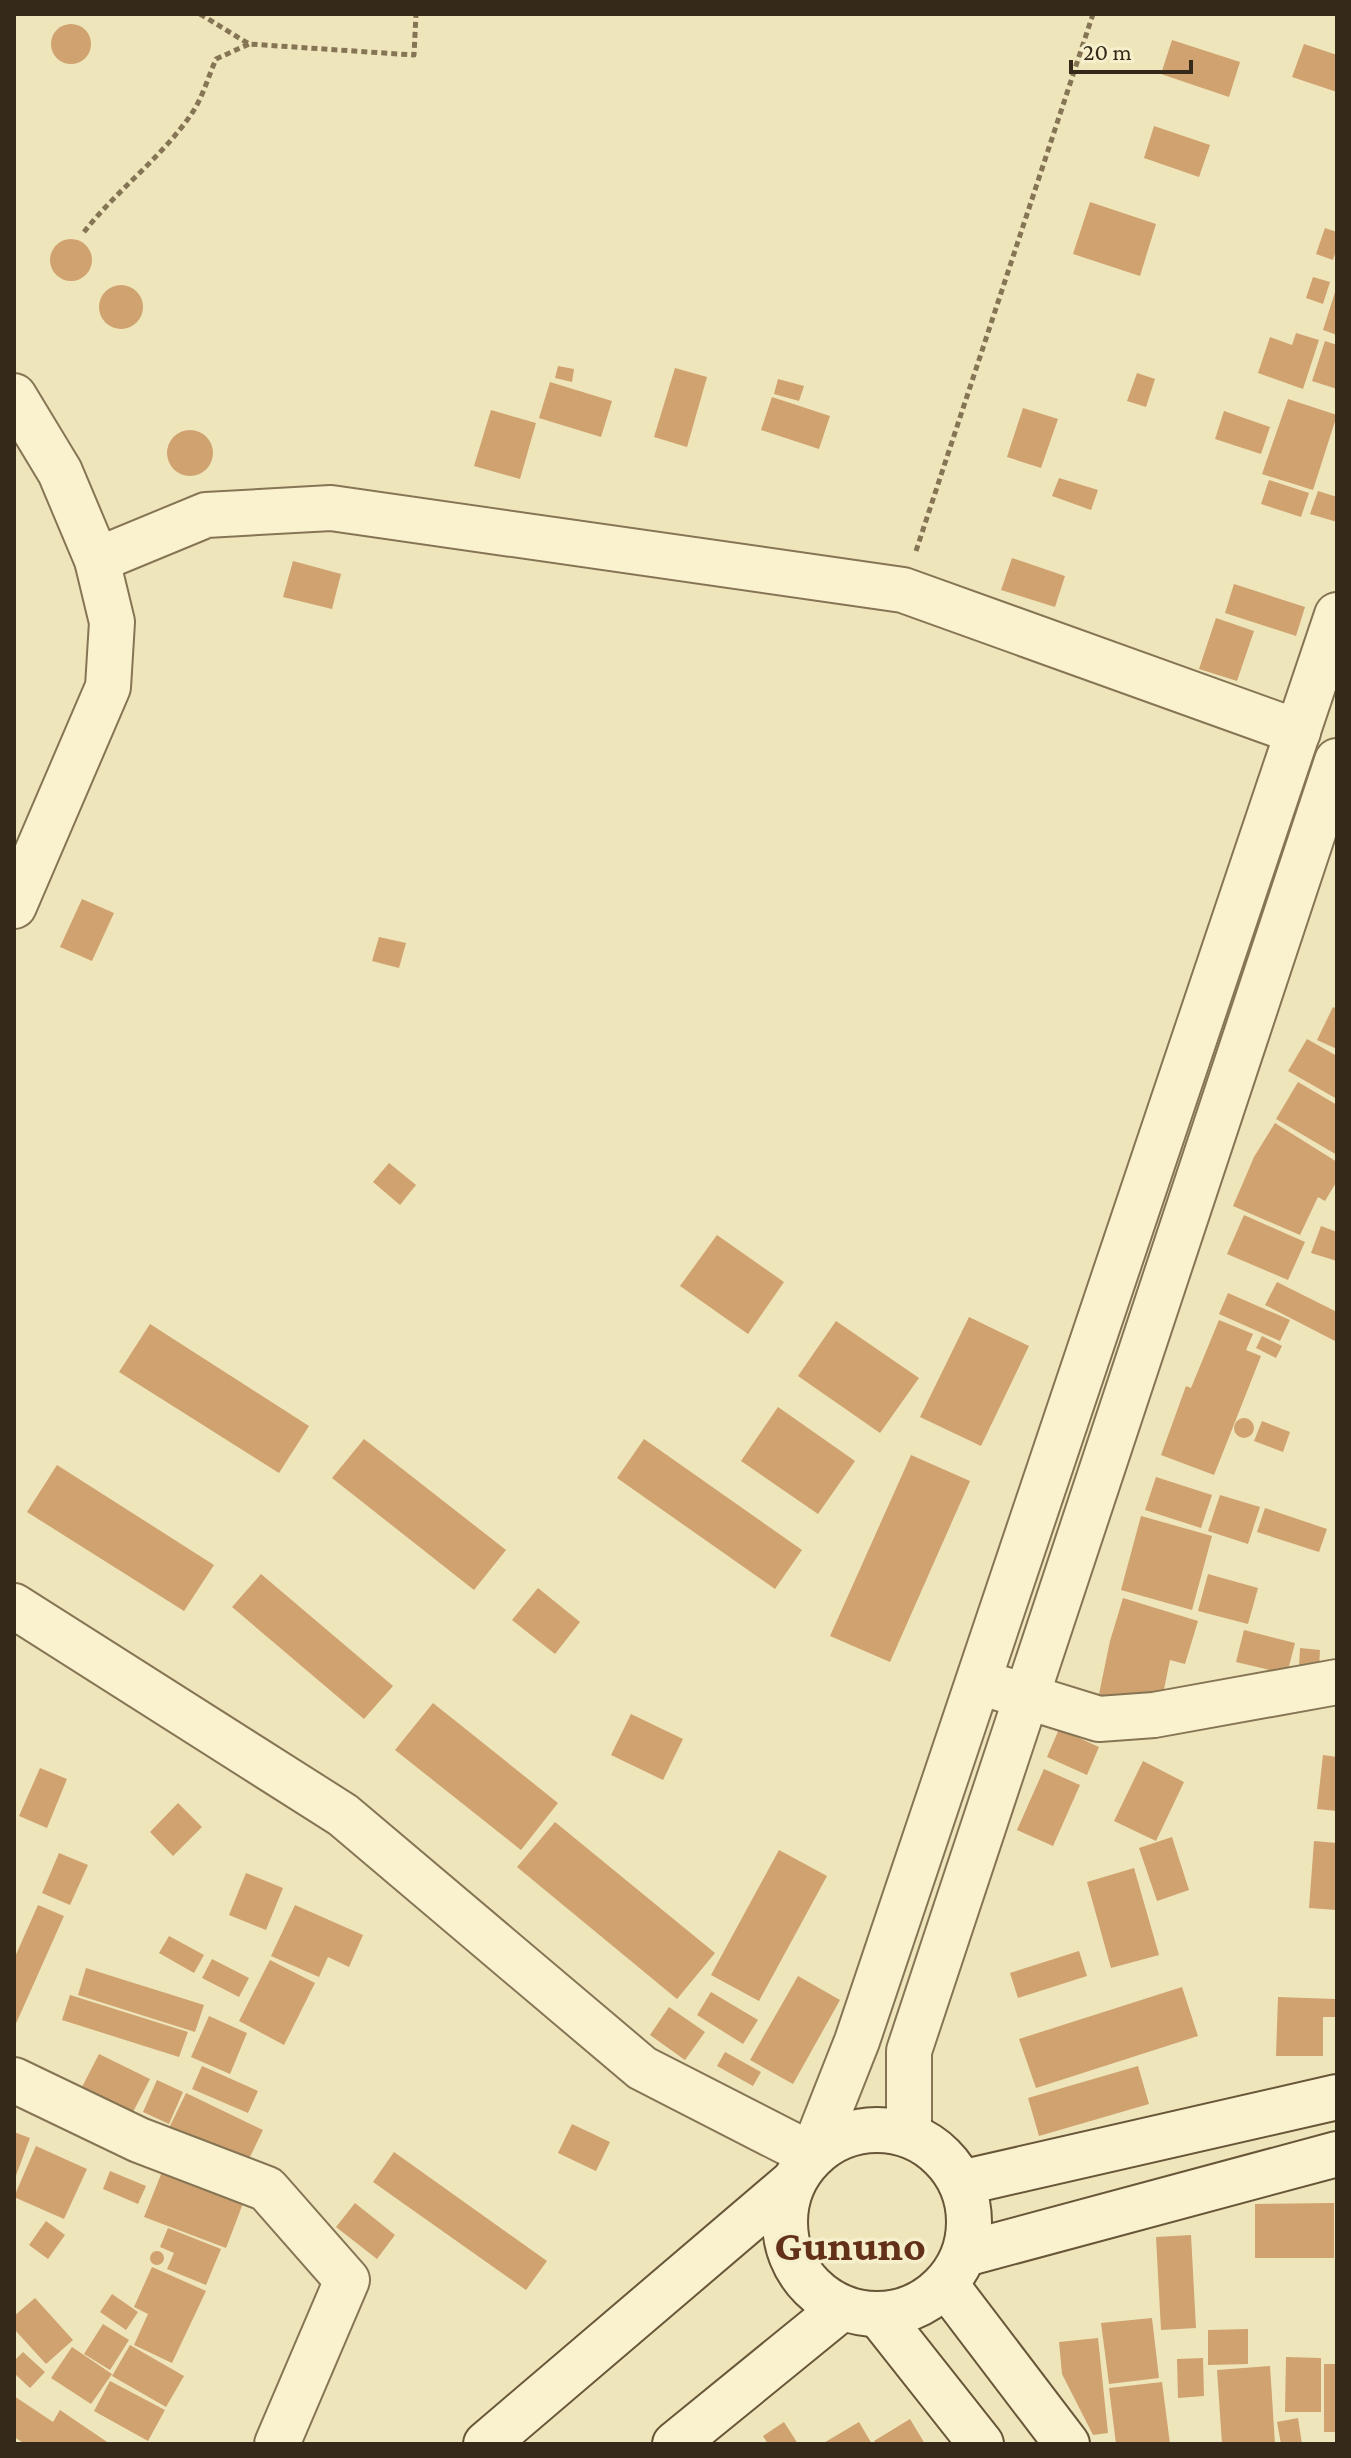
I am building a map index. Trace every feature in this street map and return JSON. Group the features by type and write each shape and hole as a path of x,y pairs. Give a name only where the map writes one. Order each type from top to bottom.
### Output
{"street":[{"path":"14,396 60,472 97,560 112,622 108,687 14,906"},
{"path":"97,560 206,515 331,508 903,590 1298,732"},
{"path":"981,2444 860,2311 810,2287 790,2256 784,2219 857,2041 1337,615"},
{"path":"909,2135 909,2051 1337,761"},
{"path":"14,1606 343,1815 642,2068 802,2169"},
{"path":"979,1680 1099,1719 1154,1715 1337,1682"},
{"path":"14,2080 139,2140 267,2189 347,2280 277,2444"},
{"path":"961,2183 1337,2097"},
{"path":"486,2444 841,2136 875,2130 909,2135 940,2154 961,2183 970,2218 955,2269 1067,2444"},
{"path":"675,2444 860,2311 915,2306 955,2269 1337,2154"}],"path":[{"path":"200,14 249,44 414,55 416,14"},
{"path":"903,590 1093,14"},
{"path":"84,232 108,202 150,163 192,115 216,59 249,44"}],"building":[{"path":"71,24 85,30 91,44 85,58 71,64 57,58 51,44 57,30"},
{"path":"1172,40 1240,62 1229,97 1161,74"},
{"path":"1304,44 1337,55 1337,92 1292,77"},
{"path":"1154,126 1210,145 1199,177 1144,158"},
{"path":"1090,202 1156,224 1140,276 1073,254"},
{"path":"1325,228 1337,232 1333,260 1316,254"},
{"path":"71,239 86,245 92,260 86,275 71,281 56,275 50,260 56,245"},
{"path":"1313,277 1330,282 1323,304 1306,298"},
{"path":"121,285 137,291 143,307 137,323 121,329 105,323 99,307 105,291"},
{"path":"1337,289 1337,335 1323,330"},
{"path":"1296,333 1319,340 1303,389 1258,373 1270,337 1292,345"},
{"path":"1325,341 1337,345 1337,389 1312,381"},
{"path":"558,366 574,369 572,382 555,378"},
{"path":"675,368 707,377 687,447 654,437"},
{"path":"1137,373 1155,379 1146,407 1127,401"},
{"path":"778,379 804,386 799,401 774,394"},
{"path":"550,382 612,401 601,437 539,418"},
{"path":"772,397 830,416 819,449 761,430"},
{"path":"1288,399 1337,415 1313,490 1262,474"},
{"path":"1023,408 1058,419 1041,468 1007,457"},
{"path":"491,410 536,423 520,479 474,466"},
{"path":"1224,411 1270,427 1261,454 1215,439"},
{"path":"190,430 206,437 213,453 206,469 190,476 174,469 167,453 174,437"},
{"path":"1059,478 1098,490 1091,510 1052,496"},
{"path":"1269,480 1309,493 1301,517 1261,504"},
{"path":"1318,491 1337,497 1337,522 1310,514"},
{"path":"1012,558 1065,576 1055,607 1001,590"},
{"path":"293,561 341,574 332,609 283,597"},
{"path":"1234,584 1305,607 1296,636 1225,613"},
{"path":"1216,618 1254,631 1237,681 1199,669"},
{"path":"82,899 114,913 92,961 60,947"},
{"path":"379,937 406,943 399,968 372,961"},
{"path":"1333,1007 1337,1009 1337,1049 1317,1040"},
{"path":"1307,1039 1337,1056 1337,1099 1288,1071"},
{"path":"1298,1082 1337,1105 1337,1155 1276,1119"},
{"path":"1275,1123 1337,1162 1337,1181 1325,1201 1318,1197 1300,1235 1233,1206 1254,1157"},
{"path":"389,1163 416,1185 400,1205 373,1182"},
{"path":"1244,1215 1305,1242 1288,1280 1227,1254"},
{"path":"1321,1226 1337,1232 1337,1261 1311,1253"},
{"path":"717,1235 784,1282 748,1334 680,1286"},
{"path":"1277,1282 1337,1312 1337,1342 1265,1305"},
{"path":"1228,1293 1290,1320 1280,1341 1219,1314"},
{"path":"969,1317 1029,1346 981,1446 920,1417"},
{"path":"1219,1320 1253,1334 1246,1350 1261,1356 1214,1475 1161,1455 1186,1386 1191,1388"},
{"path":"836,1321 919,1378 880,1433 798,1376"},
{"path":"150,1324 309,1426 279,1473 119,1372"},
{"path":"1262,1336 1282,1346 1276,1358 1256,1348"},
{"path":"778,1407 855,1461 818,1514 741,1461"},
{"path":"1244,1418 1251,1421 1254,1428 1251,1435 1244,1438 1237,1435 1234,1428 1237,1421"},
{"path":"1262,1421 1290,1432 1283,1452 1254,1441"},
{"path":"364,1439 506,1550 474,1590 332,1478"},
{"path":"644,1439 802,1550 775,1589 617,1478"},
{"path":"911,1455 970,1481 890,1662 830,1636"},
{"path":"57,1465 214,1565 184,1611 27,1512"},
{"path":"1156,1477 1212,1495 1201,1528 1145,1510"},
{"path":"1220,1495 1260,1507 1248,1544 1208,1531"},
{"path":"1265,1508 1327,1529 1319,1552 1257,1532"},
{"path":"1141,1516 1212,1536 1192,1610 1121,1590"},
{"path":"261,1574 393,1686 364,1719 232,1607"},
{"path":"1208,1574 1258,1588 1248,1624 1198,1611"},
{"path":"538,1588 580,1622 555,1654 512,1620"},
{"path":"1123,1598 1198,1621 1185,1664 1170,1660 1163,1694 1098,1699 1110,1641"},
{"path":"1244,1630 1295,1643 1287,1674 1236,1662"},
{"path":"1300,1648 1320,1650 1319,1669 1299,1667"},
{"path":"433,1703 558,1803 521,1850 395,1750"},
{"path":"631,1714 683,1739 663,1780 611,1755"},
{"path":"1059,1729 1099,1747 1087,1775 1047,1757"},
{"path":"1323,1755 1337,1757 1337,1811 1317,1809"},
{"path":"1143,1761 1184,1782 1156,1841 1114,1821"},
{"path":"40,1768 67,1779 47,1828 19,1816"},
{"path":"1044,1769 1080,1785 1053,1846 1017,1830"},
{"path":"178,1803 202,1827 173,1856 150,1832"},
{"path":"555,1822 715,1953 677,1999 517,1867"},
{"path":"1172,1837 1189,1890 1157,1901 1139,1848"},
{"path":"1314,1841 1337,1843 1337,1910 1309,1908"},
{"path":"779,1850 827,1876 759,2001 711,1975"},
{"path":"59,1853 88,1865 70,1905 42,1893"},
{"path":"1134,1868 1159,1955 1111,1968 1087,1882"},
{"path":"246,1873 283,1888 266,1930 229,1915"},
{"path":"38,1905 64,1916 14,2028 14,1959"},
{"path":"295,1905 363,1935 349,1967 328,1957 319,1977 271,1956"},
{"path":"169,1936 204,1955 194,1973 159,1953"},
{"path":"1079,1951 1087,1976 1018,1998 1010,1973"},
{"path":"212,1959 249,1978 239,1997 202,1978"},
{"path":"270,1960 315,1983 284,2045 239,2021"},
{"path":"86,1968 204,2005 195,2032 78,1995"},
{"path":"798,1976 840,2000 793,2084 750,2060"},
{"path":"1182,1987 1198,2036 1036,2088 1019,2039"},
{"path":"711,1992 758,2020 743,2044 697,2015"},
{"path":"70,1995 188,2032 179,2057 62,2020"},
{"path":"1278,1997 1335,1999 1335,2017 1323,2017 1323,2056 1276,2056"},
{"path":"669,2007 705,2032 685,2060 650,2035"},
{"path":"209,2016 247,2033 230,2074 191,2057"},
{"path":"725,2052 761,2072 753,2086 717,2066"},
{"path":"99,2054 150,2079 133,2112 82,2087"},
{"path":"202,2066 258,2091 248,2113 192,2089"},
{"path":"1138,2066 1149,2104 1039,2136 1028,2098"},
{"path":"157,2080 183,2092 169,2124 143,2112"},
{"path":"186,2093 263,2130 245,2167 168,2130"},
{"path":"572,2124 610,2142 596,2171 558,2153"},
{"path":"14,2132 30,2138 14,2181"},
{"path":"36,2146 87,2169 64,2219 14,2197"},
{"path":"394,2152 547,2261 526,2290 373,2182"},
{"path":"166,2162 247,2193 226,2248 144,2217"},
{"path":"110,2171 146,2186 138,2204 103,2189"},
{"path":"355,2203 395,2235 377,2259 336,2227"},
{"path":"1334,2203 1334,2258 1255,2258 1255,2204"},
{"path":"46,2221 65,2235 48,2259 29,2245"},
{"path":"168,2228 221,2249 206,2285 167,2269 174,2253 160,2247"},
{"path":"1191,2235 1196,2328 1161,2330 1156,2237"},
{"path":"157,2251 164,2258 157,2265 150,2258"},
{"path":"152,2267 206,2291 172,2363 134,2345 148,2314 134,2307"},
{"path":"112,2294 138,2312 126,2330 100,2312"},
{"path":"35,2298 73,2340 46,2364 14,2329 14,2316"},
{"path":"1152,2318 1159,2378 1109,2384 1101,2323"},
{"path":"103,2324 129,2340 110,2370 84,2354"},
{"path":"1248,2329 1248,2364 1208,2365 1208,2330"},
{"path":"1098,2338 1108,2433 1093,2435 1062,2374 1059,2342"},
{"path":"130,2345 184,2376 166,2407 112,2376"},
{"path":"72,2347 112,2374 91,2404 51,2378"},
{"path":"23,2352 45,2372 30,2388 14,2373 14,2361"},
{"path":"1286,2357 1321,2358 1321,2412 1285,2412"},
{"path":"1203,2358 1204,2396 1178,2398 1177,2359"},
{"path":"1324,2364 1337,2364 1337,2432 1324,2432"},
{"path":"1270,2366 1275,2444 1222,2444 1217,2370"},
{"path":"110,2381 165,2410 148,2441 94,2411"},
{"path":"1162,2382 1170,2444 1116,2444 1109,2388"},
{"path":"14,2396 53,2422 60,2410 110,2444 25,2444 14,2437"},
{"path":"1298,2418 1302,2444 1281,2444 1277,2422"},
{"path":"910,2419 925,2444 876,2444 874,2441"},
{"path":"784,2422 798,2444 768,2444 763,2436"},
{"path":"859,2422 872,2444 822,2444"}],"district":[{"name":"Gununo","path":"850,2245"}]}
